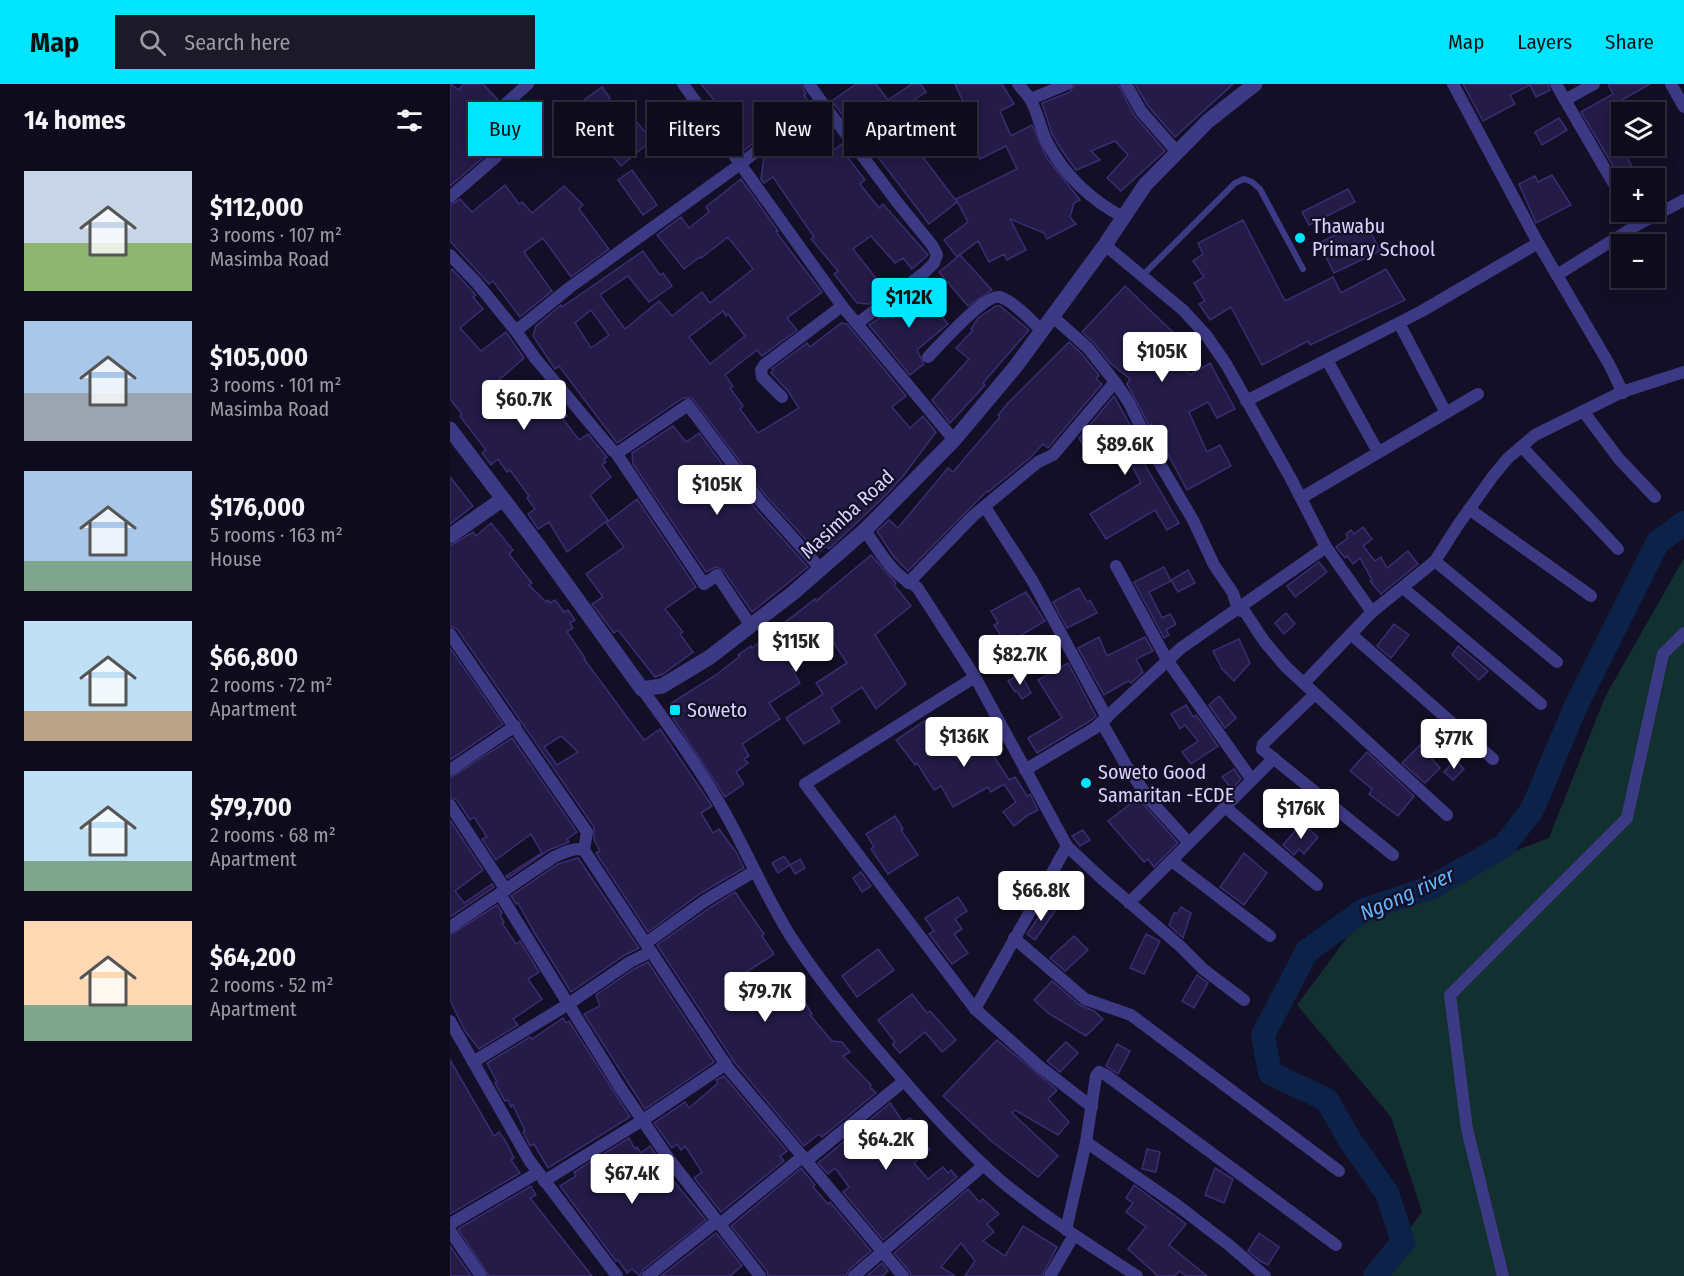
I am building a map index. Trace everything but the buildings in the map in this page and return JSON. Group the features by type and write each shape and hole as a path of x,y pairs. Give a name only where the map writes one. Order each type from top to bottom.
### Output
{"street":[{"path":"450,197 496,158 477,129 528,84"},
{"path":"683,84 842,306 954,440"},
{"path":"809,84 932,245 937,255 934,263 925,272 858,323"},
{"path":"1018,84 1031,99 1048,144 1061,164 1077,184 1107,209 1123,217"},
{"path":"1031,99 1067,84"},
{"path":"1126,84 1141,111 1177,152"},
{"path":"1454,84 1538,243 1609,364 1623,393"},
{"path":"1556,84 1611,179"},
{"path":"1565,100 1594,84"},
{"path":"1671,84 1683,104"},
{"name":"Masimba Road","path":"642,689 662,686 677,679 751,626 865,530 954,440 1016,366 1105,245 1145,185 1245,87"},
{"path":"516,331 569,288 739,165 821,101"},
{"path":"1557,275 1637,225 1684,200"},
{"path":"1246,401 1399,322 1538,243"},
{"path":"1105,245 1184,310 1206,335 1226,364 1326,547 1372,612"},
{"path":"450,255 476,282 535,358 616,453 704,584 717,575 751,626"},
{"path":"928,357 967,317 995,297 1002,297 1041,330"},
{"path":"782,397 760,373 764,364 842,306"},
{"path":"1052,316 1088,348 1128,401 1157,459 1193,519 1214,565 1233,593 1238,610"},
{"path":"1399,322 1446,413"},
{"path":"1327,360 1378,452"},
{"path":"1304,683 1372,612 1435,561 1493,476 1535,435 1623,393 1684,372"},
{"path":"908,583 973,516 1038,462 1053,455 1115,382"},
{"path":"1301,498 1478,394"},
{"path":"616,453 688,405 760,501 820,568"},
{"path":"1583,411 1619,459 1655,496"},
{"path":"450,429 670,726 724,811 791,936 850,1016 904,1081 984,1165 1070,1233 1137,1276"},
{"path":"1522,447 1618,549"},
{"path":"450,536 503,499"},
{"path":"985,507 1037,588 1127,767 1150,800 1189,843"},
{"path":"1469,508 1592,596"},
{"path":"865,530 887,563 922,594 975,677 1067,846 1203,969 1244,1000"},
{"path":"1025,770 1069,745 1105,720 1167,660 1326,547"},
{"path":"1435,561 1557,663"},
{"path":"1116,566 1167,660 1252,780"},
{"path":"1403,588 1541,704"},
{"path":"1238,610 1245,612 1264,642 1286,667 1447,815"},
{"path":"1503,1276 1467,1129 1450,995 1627,818 1663,654 1684,633"},
{"path":"450,634 587,832 584,850 726,1064 903,1276"},
{"path":"1352,635 1492,759"},
{"path":"975,677 805,784 975,1010 1039,1066 1092,1107"},
{"path":"1315,694 1263,744 1262,748 1393,855"},
{"path":"450,770 515,726"},
{"path":"1129,903 1274,758"},
{"path":"450,805 503,892 567,1005 675,1166 760,1276"},
{"path":"1225,807 1317,885"},
{"path":"975,1010 1067,846"},
{"path":"450,927 554,857 567,852 584,850"},
{"path":"1172,861 1270,936"},
{"path":"473,1062 567,1005 630,962 706,900 755,871"},
{"path":"1014,938 1085,999 1131,1015 1339,1171"},
{"path":"450,1022 541,1177 617,1276"},
{"path":"450,1224 643,1120 726,1064"},
{"path":"1050,1276 1070,1233 1096,1076 1099,1072 1336,1245"},
{"path":"648,1276 904,1081"},
{"path":"1086,1142 1177,1205 1265,1276"},
{"path":"854,1276 984,1165"},
{"path":"450,1231 481,1276"}],"lane":[{"path":"1142,276 1235,183 1244,179 1260,189 1303,269"}],"green space":[{"path":"1684,558 1684,1276 1373,1276 1422,1212 1391,1117 1297,1005 1371,905 1549,838 1605,697"}],"waterway":[{"name":"Ngong river","path":"1375,1276 1403,1242 1387,1193 1351,1142 1327,1100 1270,1073 1263,1035 1307,951 1364,910 1432,887 1504,846 1532,810 1575,708 1658,542 1684,523"}],"place":[{"name":"Thawabu Primary School","path":"1300,238"},
{"name":"Soweto","path":"675,710"},
{"name":"Soweto Good Samaritan -ECDE","path":"1086,783"}]}
